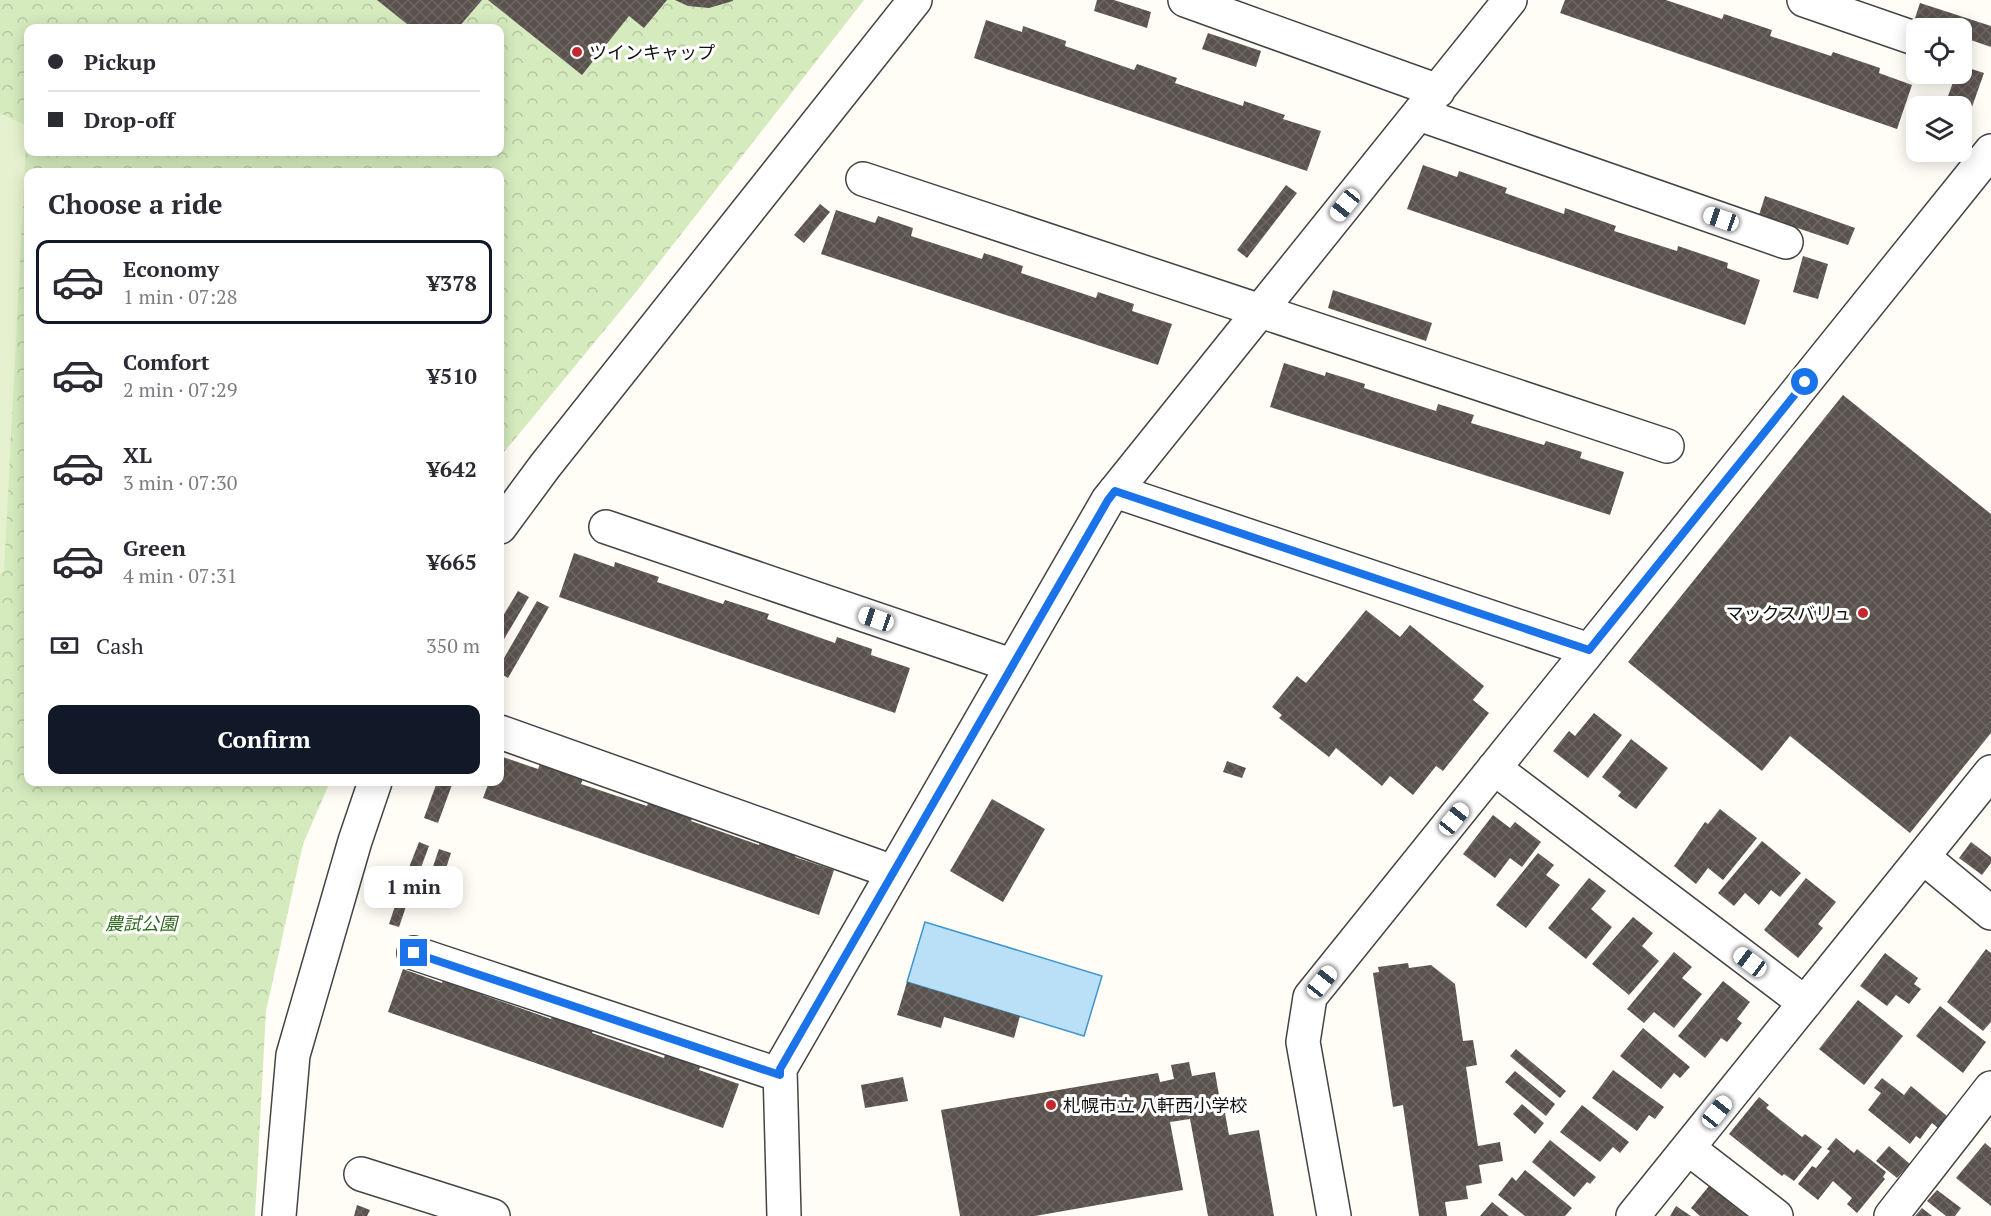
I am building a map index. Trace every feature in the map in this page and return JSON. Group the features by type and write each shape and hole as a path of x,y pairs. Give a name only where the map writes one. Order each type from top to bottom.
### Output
{"street":[{"path":"504,522 545,466 915,0"},
{"path":"1185,0 1428,102 1786,242"},
{"path":"784,1216 780,1069 1108,500 1510,0"},
{"path":"1804,0 1906,35"},
{"path":"1334,1216 1303,1041 1310,997 1991,151"},
{"path":"863,179 1667,446"},
{"path":"1115,491 1589,650"},
{"path":"606,526 1011,665"},
{"path":"504,733 893,872"},
{"path":"1494,768 1805,1003"},
{"path":"1633,1216 1991,772"},
{"path":"279,1216 293,1055 355,841 374,786"},
{"path":"1923,857 1991,913"},
{"path":"414,953 780,1075"},
{"path":"1891,1216 1991,1088"},
{"path":"1688,1148 1776,1216"},
{"path":"361,1174 493,1216"}],"green space":[{"name":"農試公園","path":"0,0 864,0 636,292 504,452 504,168 24,168 24,786 328,786 303,844 266,1011 255,1216 0,1216"},
{"path":"0,113 24,125 25,156 4,571 0,574"}],"water":[{"path":"925,922 1102,976 1084,1036 907,982"}],"building":[{"path":"377,0 482,0 461,24 407,24"},
{"name":"ツインキャップ","path":"488,0 667,0 644,28 629,16 582,75"},
{"name":"ツインキャップ","path":"675,0 733,1 709,8 688,6"},
{"path":"1097,0 1114,0 1151,12 1147,28 1094,11"},
{"path":"1565,0 1666,0 1722,19 1724,14 1772,30 1770,36 1831,56 1833,52 1880,68 1879,73 1912,85 1908,96 1906,96 1897,129 1560,13"},
{"path":"1920,3 1966,18 1915,18"},
{"path":"986,20 1022,32 1023,26 1066,41 1065,46 1134,70 1137,64 1177,78 1175,83 1243,106 1244,101 1285,115 1283,119 1321,131 1307,171 974,58"},
{"path":"1972,20 1991,26 1991,47 1972,40"},
{"path":"1208,33 1261,51 1256,67 1202,49"},
{"path":"1972,69 1984,73 1972,107 1972,96 1948,96 1952,84 1972,84"},
{"path":"1423,165 1457,177 1459,171 1507,188 1505,193 1564,214 1565,208 1616,226 1614,231 1677,251 1678,246 1728,263 1727,268 1760,280 1745,325 1407,209"},
{"path":"1286,185 1297,193 1247,258 1237,250"},
{"path":"1765,196 1855,228 1848,245 1759,215"},
{"path":"820,204 830,212 804,243 794,235"},
{"path":"836,210 875,223 878,216 913,228 911,236 982,259 984,253 1023,266 1021,273 1096,298 1098,292 1134,304 1132,311 1172,324 1158,365 821,254"},
{"path":"1803,256 1828,264 1818,299 1793,292"},
{"path":"1333,290 1432,323 1426,341 1328,308"},
{"path":"1284,363 1325,376 1326,372 1365,384 1364,388 1436,411 1438,404 1474,415 1471,423 1544,445 1546,441 1582,452 1580,458 1624,472 1610,515 1270,407"},
{"path":"1843,395 1991,514 1991,733 1910,833 1790,736 1762,771 1628,662"},
{"path":"574,553 614,567 615,562 659,577 657,582 723,604 725,600 769,614 767,619 835,643 837,637 872,649 871,655 910,668 895,713 559,597"},
{"path":"518,591 529,597 504,639 504,614"},
{"path":"537,601 549,607 508,678 504,676 504,658"},
{"path":"1366,610 1400,637 1410,625 1484,686 1473,700 1489,713 1443,771 1436,766 1413,795 1390,776 1382,786 1336,748 1329,757 1279,718 1282,715 1272,707 1297,676 1306,683"},
{"path":"1594,713 1622,735 1588,778 1553,751 1569,731 1575,736"},
{"path":"1631,739 1668,768 1636,809 1618,796 1621,792 1602,777"},
{"path":"504,757 538,769 540,764 583,779 581,784 647,806 649,801 693,817 691,821 759,845 761,839 796,851 795,857 834,870 819,915 483,798 488,786 504,786"},
{"path":"1227,761 1246,768 1242,778 1223,772"},
{"path":"436,786 452,786 438,823 424,818"},
{"path":"992,799 1045,829 1003,902 950,871"},
{"path":"1720,809 1757,838 1723,880 1708,868 1696,884 1674,866 1705,822 1708,824"},
{"path":"1493,815 1510,828 1515,822 1541,842 1522,867 1510,858 1495,878 1463,854"},
{"path":"1762,841 1801,873 1780,897 1771,890 1759,905 1745,893 1734,906 1718,893"},
{"path":"419,842 429,846 415,884 404,880"},
{"path":"1971,842 1991,857 1991,863 1982,875 1959,858"},
{"path":"439,849 451,853 438,892 426,887"},
{"path":"1538,853 1554,865 1546,875 1560,885 1526,928 1496,905"},
{"path":"1589,878 1606,891 1591,909 1612,927 1586,959 1548,928"},
{"path":"1806,878 1836,902 1818,924 1823,928 1798,958 1764,930"},
{"path":"402,885 412,889 399,927 389,924"},
{"path":"1633,917 1653,933 1642,946 1659,961 1629,995 1592,964"},
{"path":"1986,949 1991,953 1991,1022 1983,1031 1947,1002"},
{"path":"1674,952 1692,967 1682,978 1702,994 1674,1028 1654,1012 1644,1023 1627,1009"},
{"path":"1885,953 1918,978 1914,984 1921,989 1909,1004 1896,995 1887,1006 1860,986"},
{"path":"1408,963 1409,968 1431,965 1455,984 1463,1041 1473,1040 1477,1065 1466,1067 1478,1146 1500,1142 1503,1161 1479,1165 1482,1183 1466,1186 1468,1199 1445,1202 1447,1216 1419,1216 1403,1105 1393,1107 1373,973 1379,972 1378,967"},
{"path":"403,969 442,983 444,977 484,991 483,995 551,1019 553,1015 594,1028 592,1033 664,1058 666,1052 701,1064 699,1070 739,1084 723,1128 388,1012"},
{"path":"1723,981 1750,1002 1737,1019 1742,1023 1727,1042 1721,1038 1705,1058 1678,1036"},
{"path":"907,982 1020,1016 1014,1038 944,1017 941,1028 897,1015"},
{"path":"1858,1000 1903,1036 1864,1085 1819,1049"},
{"path":"1940,1006 1986,1042 1963,1073 1916,1036"},
{"path":"1643,1028 1690,1067 1680,1078 1674,1073 1661,1089 1620,1056"},
{"path":"1516,1049 1566,1091 1560,1098 1510,1056"},
{"path":"1189,1062 1192,1076 1215,1072 1222,1113 1225,1113 1229,1135 1259,1130 1274,1216 1208,1216 1190,1119 1170,1122 1183,1190 1035,1216 960,1216 941,1110 1158,1073 1160,1082 1174,1079 1171,1065"},
{"path":"1613,1070 1664,1107 1655,1119 1649,1115 1637,1131 1592,1098"},
{"path":"1515,1071 1555,1104 1546,1116 1505,1082"},
{"path":"903,1077 908,1101 865,1108 861,1085"},
{"path":"1882,1078 1904,1095 1911,1086 1947,1116 1938,1128 1932,1123 1920,1139 1916,1136 1910,1144 1868,1110 1881,1093 1874,1088"},
{"path":"1759,1097 1769,1105 1766,1108 1802,1137 1805,1134 1822,1147 1794,1181 1784,1174 1782,1176 1729,1134"},
{"path":"1522,1104 1544,1123 1535,1134 1513,1114"},
{"path":"1582,1105 1629,1142 1620,1153 1613,1147 1600,1162 1560,1132"},
{"path":"1836,1138 1854,1153 1857,1149 1886,1172 1883,1177 1885,1179 1857,1213 1847,1204 1852,1198 1833,1181 1818,1200 1798,1184 1812,1166 1816,1168 1830,1151 1827,1149"},
{"path":"1550,1140 1596,1177 1590,1184 1587,1182 1574,1197 1532,1162"},
{"path":"1985,1143 1991,1148 1991,1206 1956,1178"},
{"path":"1889,1146 1910,1164 1897,1178 1876,1161"},
{"path":"1525,1170 1572,1208 1565,1216 1525,1216 1498,1195 1512,1177 1516,1181"},
{"path":"1709,1186 1747,1216 1700,1216 1691,1208"},
{"path":"1937,1190 1961,1208 1955,1216 1946,1216 1927,1201"},
{"path":"1492,1202 1509,1216 1480,1216"},
{"path":"357,1205 370,1210 367,1216 354,1216"},
{"path":"1676,1206 1691,1216 1670,1216"},
{"path":"1922,1208 1932,1216 1915,1216"}],"place":[{"name":"ツインキャップ","path":"577,52"},
{"name":"マックスバリュ","path":"1863,613"},
{"name":"札幌市立 八軒西小学校","path":"1051,1105"}],"route":[{"path":"414,953 780,1075 780,1069 994,693 1115,491 1589,650 1805,382"}]}
